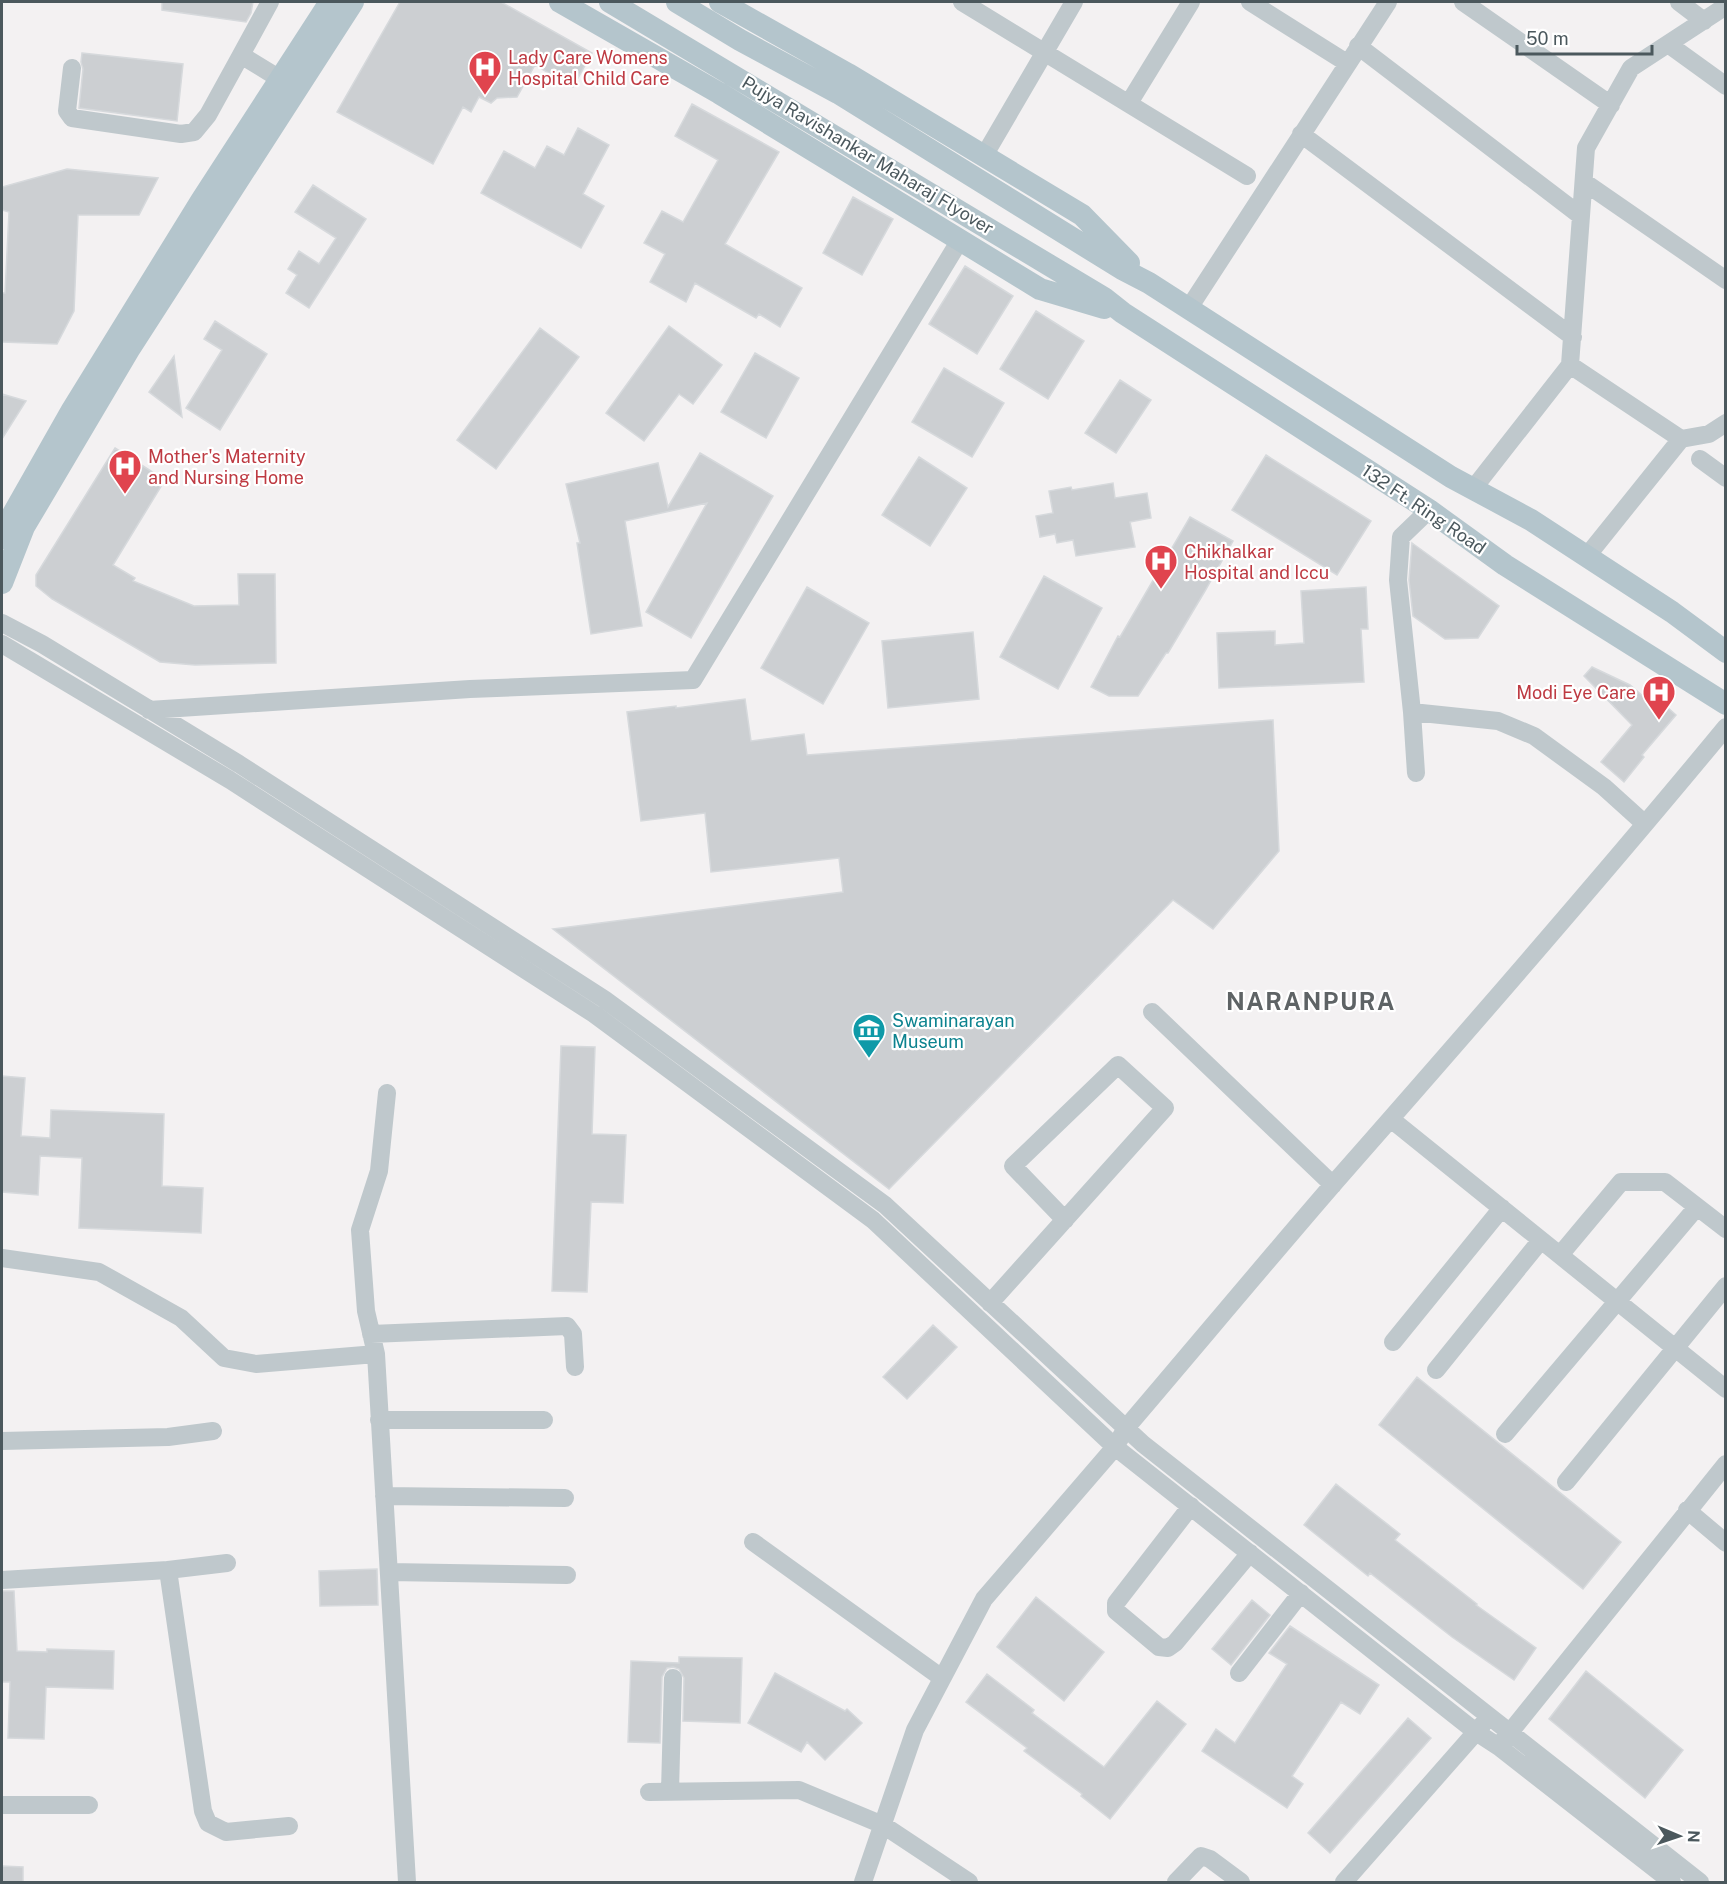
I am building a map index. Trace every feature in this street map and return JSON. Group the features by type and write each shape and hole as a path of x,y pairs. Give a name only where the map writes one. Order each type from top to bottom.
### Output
{"main road":[{"path":"2,538 9,520 72,410 201,201 330,2"},
{"path":"2,583 24,527 130,348 353,2"},
{"path":"560,2 719,93 1040,289 1123,313"},
{"name":"Pujya Ravishankar Maharaj Flyover","path":"610,2 1104,298 1123,313"},
{"name":"Pujya Ravishankar Maharaj Flyover","path":"677,2 740,40 838,93 1122,269 1149,283"},
{"path":"720,2 848,74 1082,215 1149,283 1451,477 1531,520 1672,612 1725,652"},
{"name":"132 Ft. Ring Road","path":"1123,313 1429,510 1505,565 1725,704"}],"street":[{"path":"72,68 67,111 72,118 181,134 194,132 208,115 270,2"},
{"path":"962,2 1247,176"},
{"path":"984,156 1074,2"},
{"path":"1129,103 1191,2"},
{"path":"1250,2 1347,63"},
{"path":"1189,308 1388,2"},
{"path":"1463,2 1611,105"},
{"path":"1679,2 1704,21"},
{"path":"1473,489 1570,365 1586,148 1631,68 1725,6"},
{"path":"1668,44 1725,86"},
{"path":"1358,46 1581,216"},
{"path":"241,55 280,79"},
{"path":"1301,134 1573,337"},
{"path":"1584,182 1725,280"},
{"path":"149,710 459,690 693,680 960,240"},
{"path":"1570,365 1681,440"},
{"path":"1587,556 1681,440 1709,434 1725,423"},
{"path":"1700,459 1725,478"},
{"path":"1416,773 1413,712 1398,580 1401,537 1429,510"},
{"path":"2,623 42,644 239,764 604,999 885,1205 1143,1444 1489,1716 1505,1740 1672,1882"},
{"path":"2,644 230,780 594,1014 873,1220 1115,1447 1476,1732 1505,1740 1700,1882"},
{"path":"1413,712 1498,721 1534,736 1604,787 1645,824"},
{"path":"863,1882 915,1730 984,1599 1115,1447 1126,1428 1645,824 1725,727"},
{"path":"1152,1012 1333,1185"},
{"path":"990,1303 1065,1220 1166,1108 1118,1065 1013,1166 1065,1220"},
{"path":"387,1093 379,1170 360,1230 366,1311 375,1354 380,1420 407,1882"},
{"path":"1392,1120 1676,1347 1725,1389"},
{"path":"1560,1255 1621,1182 1665,1182 1725,1229"},
{"path":"1505,1434 1697,1207"},
{"path":"1393,1342 1502,1208"},
{"path":"1436,1370 1540,1240"},
{"path":"2,1258 99,1272 181,1318 224,1358 256,1364 375,1354"},
{"path":"1566,1482 1725,1286"},
{"path":"371,1334 567,1326 573,1334 575,1367"},
{"path":"380,1420 544,1420"},
{"path":"2,1441 168,1437 213,1431"},
{"path":"1505,1740 1725,1464"},
{"path":"384,1496 565,1498"},
{"path":"1191,1506 1116,1603 1116,1611 1159,1647 1168,1648 1175,1643 1250,1553"},
{"path":"1687,1510 1725,1543"},
{"path":"753,1542 942,1678"},
{"path":"2,1580 168,1570 227,1563"},
{"path":"168,1570 203,1811 208,1823 226,1832 289,1826"},
{"path":"388,1572 567,1575"},
{"path":"1239,1673 1301,1593"},
{"path":"670,1791 673,1678"},
{"path":"1344,1882 1489,1716"},
{"path":"649,1792 799,1790 883,1825 969,1882"},
{"path":"2,1804 89,1805"},
{"path":"1176,1882 1201,1856 1210,1859 1241,1882"}],"building":[{"path":"162,2 253,2 246,22 162,10"},
{"path":"400,2 501,2 592,53 573,87 535,65 517,97 497,98 491,103 479,97 471,112 463,107 433,164 337,112"},
{"path":"82,53 183,64 177,121 79,108 83,69"},
{"path":"692,104 779,152 725,244 802,288 780,327 759,314 756,318 695,283 686,302 650,282 665,254 644,243 662,211 683,222 718,160 675,136"},
{"path":"578,128 609,145 583,194 604,206 581,248 481,193 504,151 535,168 547,146 564,155"},
{"path":"67,169 158,178 139,215 78,215 74,311 57,344 2,342 2,293 5,293 9,212 2,210 2,187"},
{"path":"313,185 366,219 309,308 286,293 297,275 288,269 299,251 319,264 336,238 295,212"},
{"path":"853,197 893,219 862,275 823,253"},
{"path":"965,266 1013,296 977,354 929,324"},
{"path":"1036,311 1084,341 1048,399 1000,369"},
{"path":"215,321 267,354 220,430 186,408 222,350 204,339"},
{"path":"669,326 722,365 693,404 679,394 644,441 606,413"},
{"path":"540,328 579,357 496,469 457,440"},
{"path":"755,353 799,378 766,438 721,412"},
{"path":"174,356 182,417 149,392"},
{"path":"944,368 1004,403 972,457 912,422"},
{"path":"1120,380 1151,400 1116,453 1085,433"},
{"path":"2,394 26,401 2,439"},
{"path":"115,448 165,480 113,565 135,578 133,581 194,606 239,605 238,574 275,574 276,663 195,665 160,662 52,599 36,586 36,575"},
{"path":"700,453 773,496 691,638 646,612 707,503 625,521 642,626 591,634 577,543 580,543 566,484 658,463 668,507"},
{"path":"1266,455 1371,521 1337,575 1232,510"},
{"path":"919,457 967,488 930,546 882,515"},
{"path":"1113,483 1115,498 1147,493 1151,518 1130,522 1135,547 1076,556 1073,540 1057,543 1055,534 1040,537 1036,516 1053,513 1049,491 1071,487 1072,490"},
{"path":"1190,517 1233,541 1205,591 1168,653 1138,696 1109,696 1091,687 1118,636 1120,637"},
{"path":"1412,543 1499,606 1478,638 1445,639 1413,616 1409,580"},
{"path":"1044,576 1102,608 1058,689 1000,657"},
{"path":"807,587 869,623 823,704 761,668"},
{"path":"1366,587 1368,629 1361,629 1364,682 1219,688 1217,633 1275,631 1275,645 1304,643 1301,591"},
{"path":"973,632 979,699 888,708 882,641"},
{"path":"1592,667 1630,685 1651,703 1656,697 1676,715 1642,755 1644,757 1624,782 1601,762 1632,725 1584,676"},
{"name":"Swaminarayan Museum","path":"745,699 751,741 804,734 807,755 1273,720 1279,851 1213,929 1173,900 889,1189 553,929 843,892 839,858 711,872 705,813 641,821 627,712"},
{"path":"561,1046 595,1047 592,1134 626,1135 623,1203 591,1202 587,1292 552,1291"},
{"path":"2,1076 25,1078 21,1136 50,1138 51,1110 164,1114 162,1186 203,1188 201,1233 79,1228 82,1158 40,1156 38,1195 2,1192"},
{"path":"933,1325 957,1347 907,1399 883,1377"},
{"path":"1417,1377 1621,1542 1583,1589 1379,1425"},
{"path":"1336,1484 1400,1534 1395,1540 1476,1605 1536,1648 1514,1680 1452,1637 1370,1573 1368,1576 1304,1525"},
{"path":"377,1569 378,1605 320,1606 319,1571"},
{"path":"2,1591 14,1591 17,1651 47,1652 47,1649 114,1651 113,1689 46,1687 44,1739 8,1738 10,1682 2,1682"},
{"path":"1036,1597 1104,1652 1064,1701 997,1647"},
{"path":"1252,1600 1270,1615 1231,1665 1212,1649"},
{"path":"1290,1626 1379,1685 1360,1714 1341,1702 1292,1776 1303,1784 1287,1808 1202,1751 1216,1729 1235,1743 1287,1664 1269,1653"},
{"path":"679,1657 742,1658 740,1723 683,1721 684,1678 679,1669 667,1668 662,1677 660,1743 628,1742 631,1661 679,1663"},
{"path":"1586,1671 1683,1750 1645,1798 1549,1719"},
{"path":"775,1673 845,1711 847,1709 862,1723 825,1760 807,1742 801,1752 748,1723"},
{"path":"987,1674 1034,1710 1032,1713 1104,1767 1157,1701 1186,1724 1110,1819 1081,1796 1082,1794 1024,1751 1027,1748 966,1702"},
{"path":"1408,1718 1431,1738 1330,1853 1308,1833"},
{"path":"2,1866 23,1867 23,1882 2,1882"}],"place":[{"name":"Lady Care Womens Hospital Child Care","path":"485,96"},
{"name":"Mother's Maternity and Nursing Home","path":"125,495"},
{"name":"Chikhalkar Hospital and Iccu","path":"1161,590"},
{"name":"Modi Eye Care","path":"1659,721"},
{"name":"Swaminarayan Museum","path":"869,1059"}],"district":[{"name":"NARANPURA","path":"1311,1001"}]}
